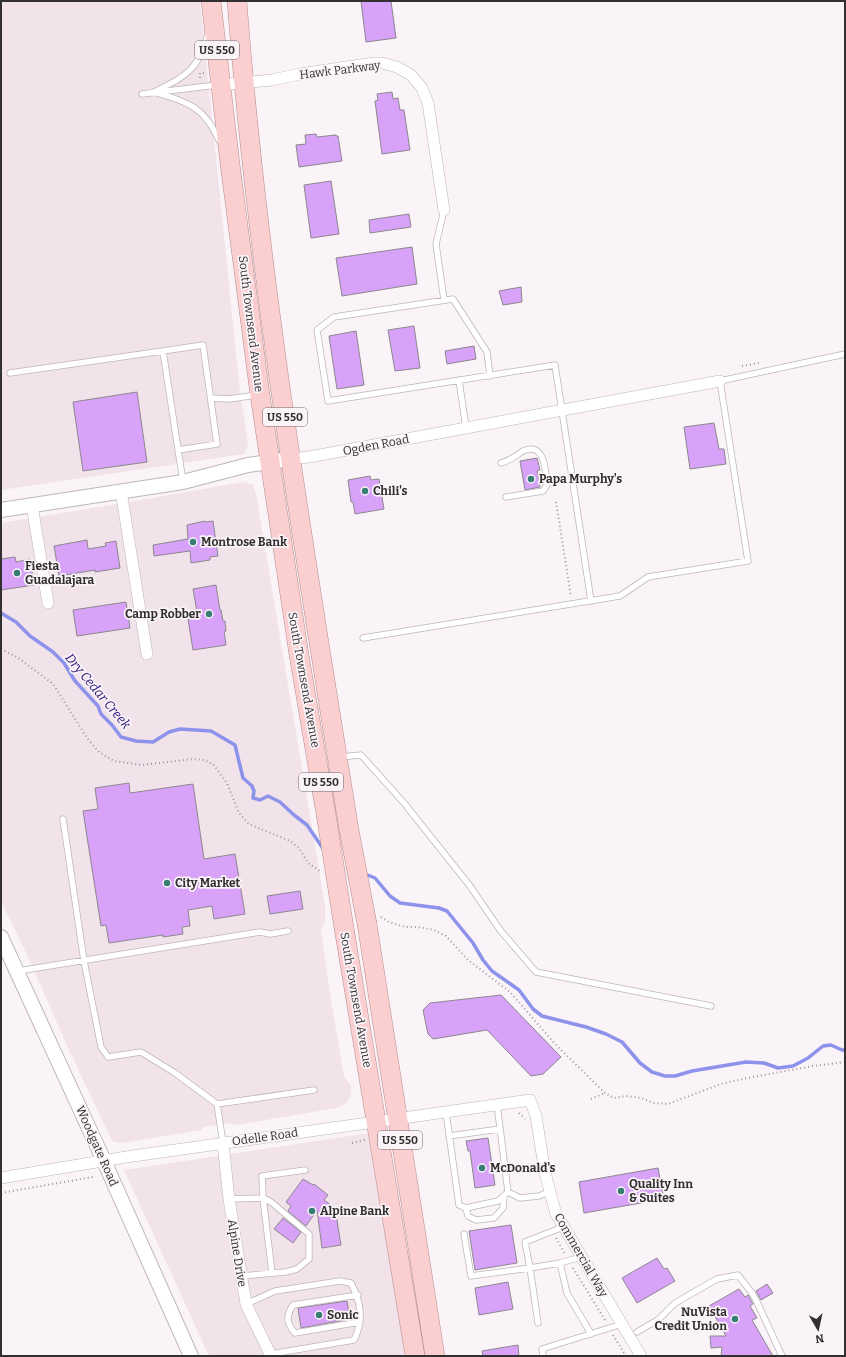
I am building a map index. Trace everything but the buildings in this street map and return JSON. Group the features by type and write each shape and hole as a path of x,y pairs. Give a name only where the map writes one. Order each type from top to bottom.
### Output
{"highway":[{"name":"South Townsend Avenue","path":"236,1 243,83 272,327 290,459 349,830 372,920 397,1119 435,1354"},
{"name":"South Townsend Avenue","path":"212,8 230,164 260,395 299,656 415,1356"}],"street":[{"name":"Hawk Parkway","path":"221,85 272,80 300,74 374,63 389,64 404,70 411,75 422,88 428,103 444,210"},
{"name":"Ogden Road","path":"1,508 32,505 183,482 248,465 309,457 720,381"},
{"path":"122,491 147,654"},
{"path":"32,505 48,603"},
{"name":"Woodgate Road","path":"1,937 104,1161 191,1356"},
{"name":"Odelle Road","path":"1,1178 104,1161 530,1100"},
{"name":"Commercial Way","path":"530,1100 536,1116 544,1172 556,1214 641,1356"},
{"name":"Alpine Drive","path":"223,1144 228,1199 246,1304 271,1355"},
{"path":"415,1356 435,1354"}],"lane":[{"path":"154,92 180,79 191,70 200,57 212,8"},
{"path":"142,94 221,85"},
{"path":"154,92 179,100 197,109 207,118 215,130 230,164"},
{"path":"444,210 436,244 444,300"},
{"path":"490,376 487,352 453,299 334,316 317,330 328,401 490,376 555,365 591,601"},
{"path":"10,373 203,344 217,444 178,450"},
{"path":"163,351 183,482"},
{"path":"363,638 620,596 648,577 748,561 720,381 845,354"},
{"path":"459,380 466,428"},
{"path":"210,398 229,399 260,395"},
{"path":"501,463 509,461 525,450 532,449 539,452 543,458 548,485 543,491 506,497"},
{"path":"338,757 361,755 404,803 470,886 500,930 536,972 711,1006"},
{"path":"63,819 84,961 100,1047 108,1057 141,1052 175,1073 217,1104 314,1090"},
{"path":"17,971 260,932 270,934 288,931"},
{"path":"217,1104 223,1144"},
{"path":"466,1208 468,1216 476,1220 494,1218 502,1208 506,1194 497,1104"},
{"path":"446,1112 459,1205 466,1208 498,1201 506,1194"},
{"path":"449,1136 500,1129"},
{"path":"272,1273 262,1198 262,1176 305,1170"},
{"path":"506,1194 520,1198 539,1196 550,1192"},
{"path":"228,1199 262,1198 271,1202 309,1234 309,1259 298,1269 241,1276"},
{"path":"538,1323 525,1242 563,1227"},
{"path":"464,1234 471,1276 560,1264 581,1257"},
{"path":"560,1264 567,1293 591,1334"},
{"path":"638,1332 659,1320 675,1303 716,1279 738,1275 757,1302 782,1356"},
{"path":"246,1304 276,1291 340,1281 351,1282 358,1295 360,1322 354,1340 271,1355"},
{"path":"358,1295 293,1305 288,1313 288,1322 295,1333 360,1322"},
{"path":"543,1356 542,1349 622,1324"}],"path":[{"path":"200,78 200,73 206,72"},
{"path":"556,502 572,604"},
{"path":"1,649 17,657 53,684 87,738 99,752 114,762 142,765 193,759 204,760 213,764 227,783 239,813 249,824 290,841 298,848 308,863 321,872"},
{"path":"372,920 389,922 405,927 418,927 434,930 446,936 468,960 510,992 555,1044 605,1093 614,1098 626,1096 641,1098 654,1103 668,1104 721,1084 812,1066 845,1062"},
{"path":"591,1099 605,1093"},
{"path":"352,1143 365,1140"},
{"path":"1,1192 93,1177"}],"shaded area":[{"path":"1,1 200,1 239,383 248,446 244,454 1,490"},
{"path":"243,482 253,485 256,494 325,906 325,921 321,930 344,1077 351,1086 350,1098 345,1104 337,1108 236,1125 230,1123 203,1127 201,1130 122,1143 115,1142 112,1141 1,901 1,523"},
{"path":"370,1133 406,1356 209,1356 124,1170"}],"waterway":[{"name":"Dry Cedar Creek","path":"1,613 16,622 30,636 53,652 64,663 75,681 98,706 101,714 121,737 136,741 153,742 169,732 180,729 211,731 235,745 243,778 252,786 254,791 253,798 260,800 268,796 280,802 307,825 324,850"},
{"name":"Dry Cedar Creek","path":"365,874 375,878 390,896 400,903 439,908 447,911 473,943 483,960 492,971 519,990 533,1009 542,1016 586,1027 606,1034 622,1042 640,1063 652,1072 665,1076 675,1076 692,1071 746,1062 764,1063 778,1068 793,1066 808,1058 823,1046 831,1045 845,1050"}],"place":[{"name":"Papa Murphy's","path":"531,479"},
{"name":"Chili's","path":"365,491"},
{"name":"Montrose Bank","path":"193,542"},
{"name":"Fiesta Guadalajara","path":"17,573"},
{"name":"Camp Robber","path":"209,614"},
{"name":"City Market","path":"167,883"},
{"name":"McDonald's","path":"482,1168"},
{"name":"Quality Inn & Suites","path":"621,1191"},
{"name":"Alpine Bank","path":"312,1211"},
{"name":"Sonic","path":"319,1315"},
{"name":"NuVista Credit Union","path":"735,1319"}]}
